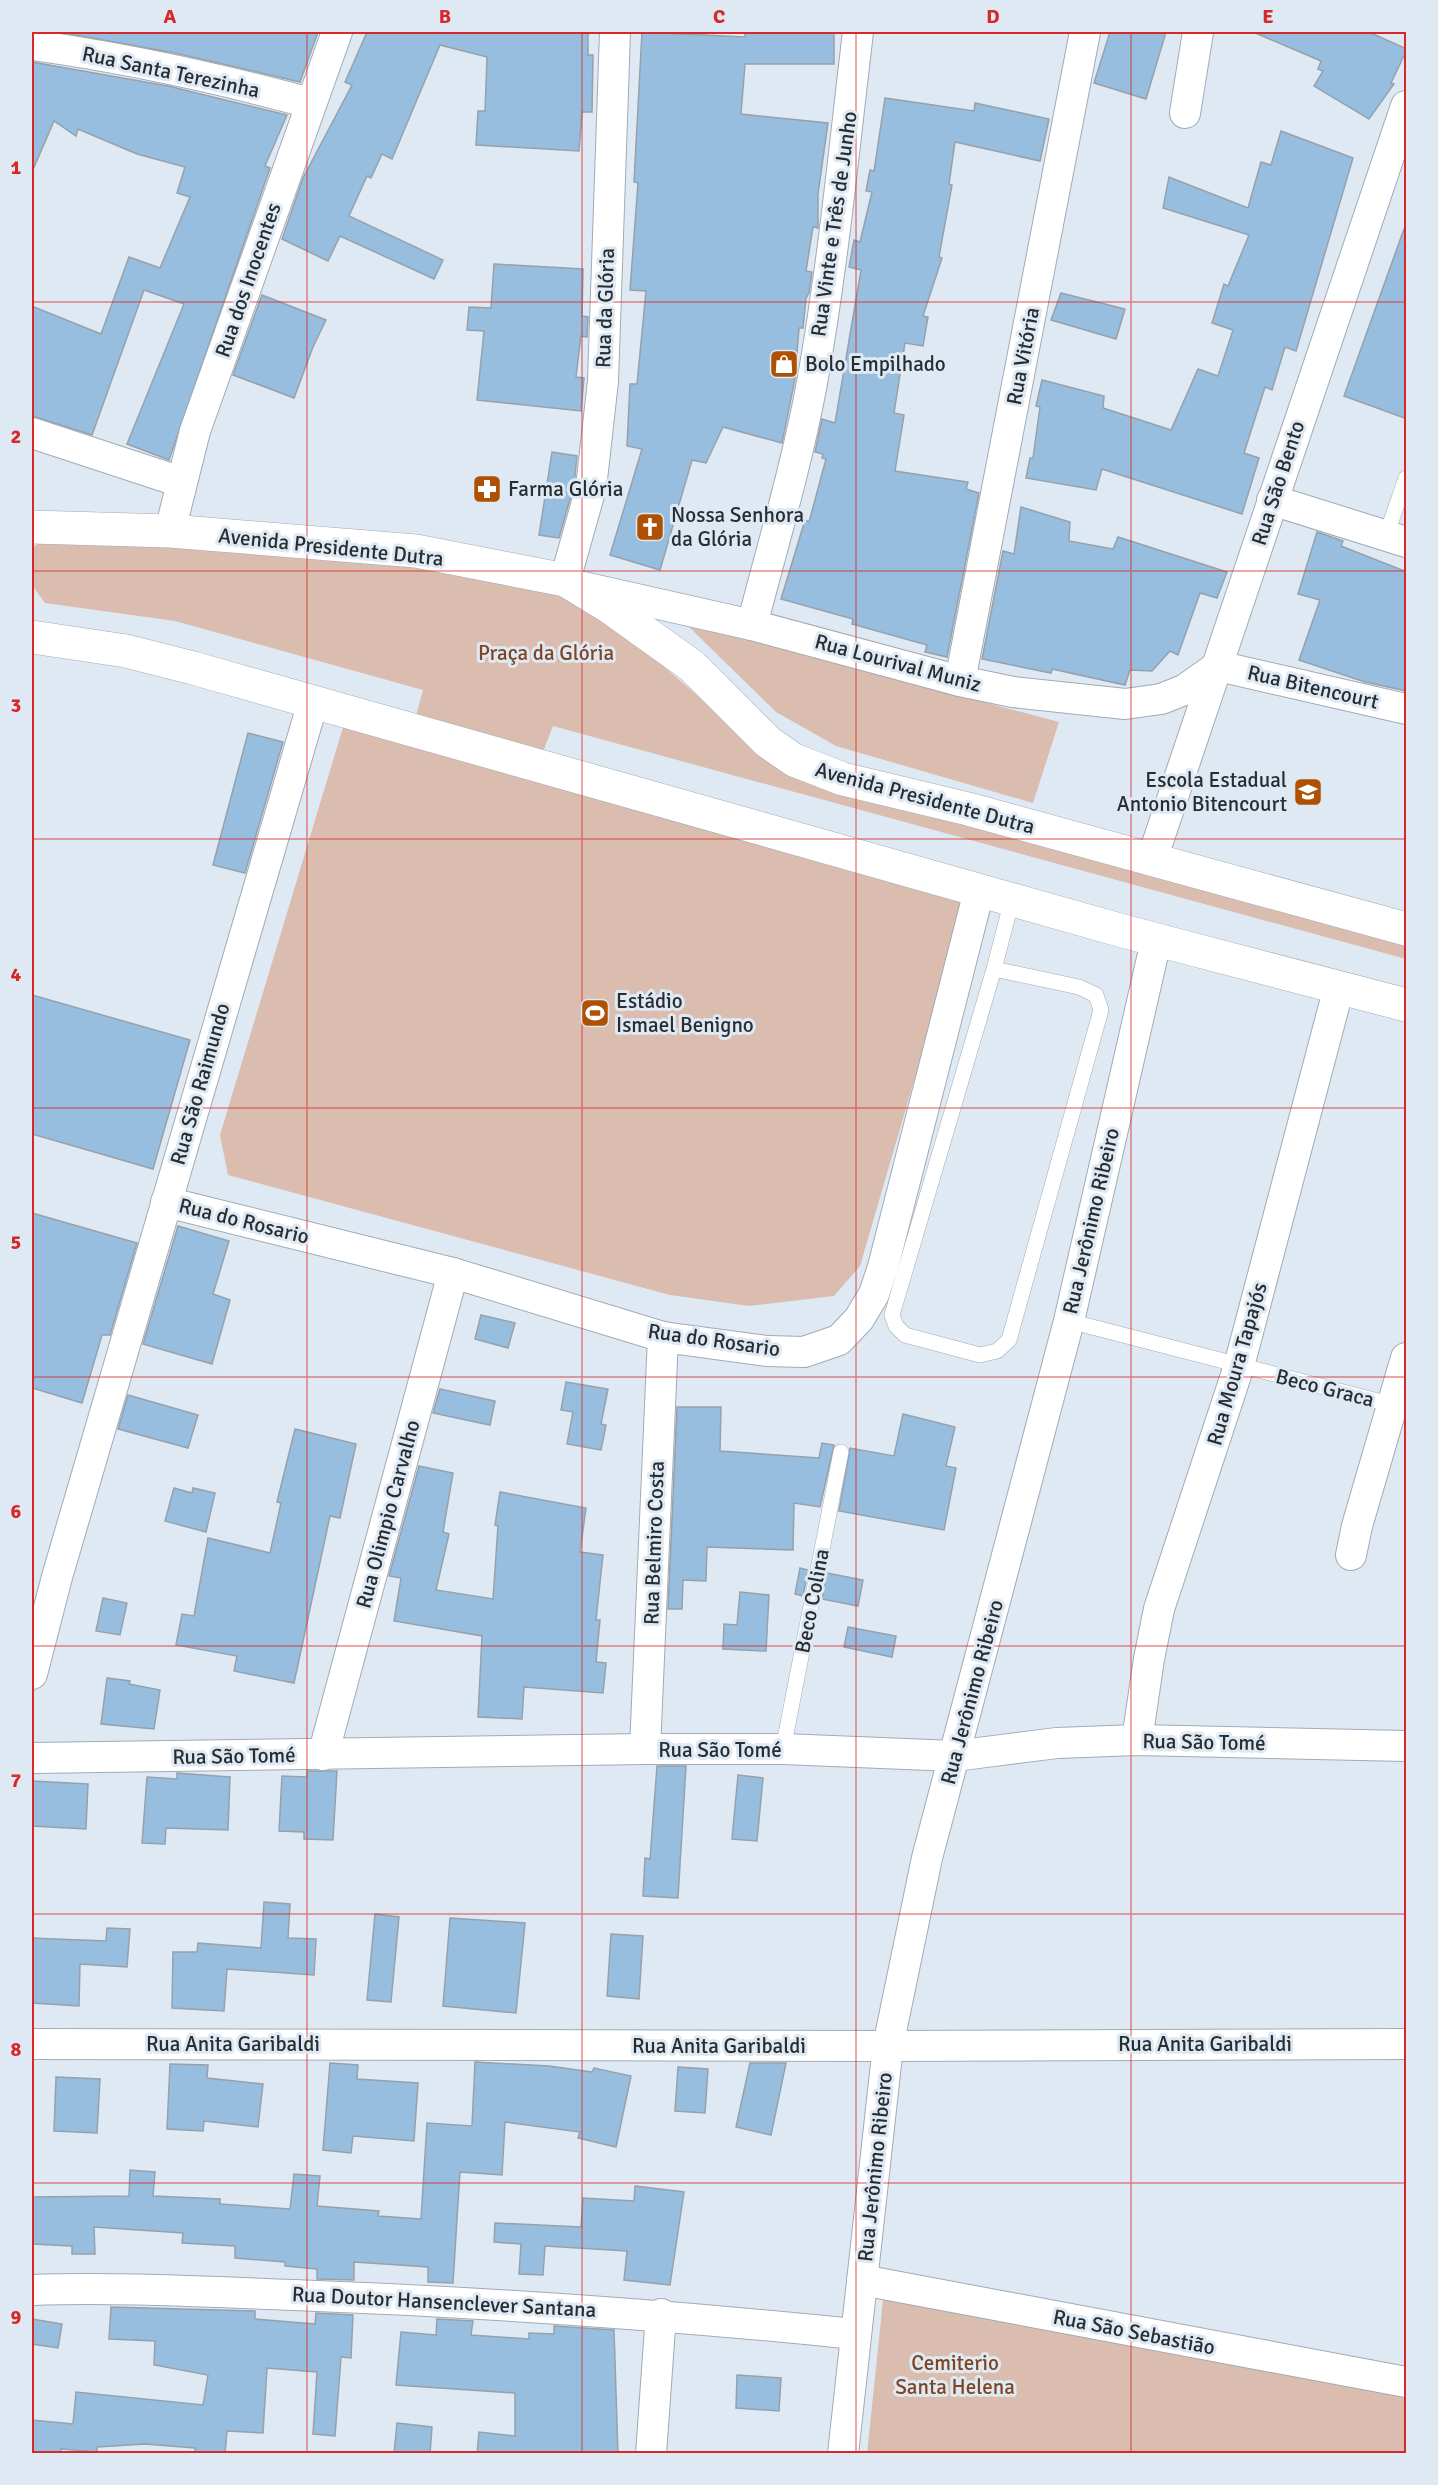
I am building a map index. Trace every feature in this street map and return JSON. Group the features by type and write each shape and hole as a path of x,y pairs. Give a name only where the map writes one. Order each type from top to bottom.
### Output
{"street":[{"name":"Rua dos Inocentes","path":"170,531 195,431 337,32"},
{"name":"Rua da Glória","path":"570,583 591,488 603,381 615,32"},
{"name":"Rua Vinte e Três de Junho","path":"752,625 800,445 812,381 832,252 858,32"},
{"name":"Rua Vitória","path":"960,681 1085,32"},
{"path":"1185,113 1198,32"},
{"name":"Rua Santa Terezinha","path":"32,45 192,73 310,103"},
{"name":"Rua São Bento","path":"1152,860 1407,106"},
{"path":"32,433 181,482"},
{"path":"1272,500 1396,539"},
{"name":"Avenida Presidente Dutra","path":"36,530 170,531 416,551 570,583 692,666 768,742 794,760 843,779 1407,929"},
{"name":"Rua Lourival Muniz","path":"570,583 752,625 960,681 1013,692 1125,704 1161,699 1184,690 1218,666"},
{"path":"35,635 126,651 1156,941 1407,1005"},
{"name":"Rua Bitencourt","path":"1218,666 1407,709"},
{"name":"Rua São Raimundo","path":"32,1674 57,1577 313,702"},
{"name":"Rua do Rosario","path":"166,1202 453,1273 663,1337 767,1351 804,1352 839,1340 859,1319 874,1294 883,1267 980,891"},
{"name":"Rua Jerônimo Ribeiro","path":"843,2454 888,2046 927,1858 1069,1321 1156,941"},
{"name":"Rua Moura Tapajós","path":"1137,1740 1159,1609 1239,1366 1339,987"},
{"name":"Rua Olimpio Carvalho","path":"323,1755 453,1273"},
{"name":"Rua Belmiro Costa","path":"645,1749 663,1337"},
{"path":"1352,1555 1357,1526 1401,1407 1407,1358"},
{"name":"Rua São Tomé","path":"32,1758 645,1749 783,1749 955,1756 1057,1743 1137,1740 1407,1746"},
{"name":"Rua Anita Garibaldi","path":"32,2044 888,2046 1407,2044"},
{"name":"Rua São Sebastião","path":"862,2280 1407,2382"},
{"name":"Rua Doutor Hansenclever Santana","path":"32,2290 75,2289 375,2298 661,2314 855,2334"},
{"path":"651,2454 661,2314"}],"lane":[{"path":"1396,539 1407,478"},
{"path":"994,969 1079,987 1096,996 1101,1010 1009,1340 997,1351 980,1355 905,1335 896,1326 892,1315 994,969 1012,900"},
{"name":"Beco Graca","path":"1069,1321 1401,1407"},
{"name":"Beco Colina","path":"783,1749 841,1452"}],"green space":[{"name":"Praça da Glória","path":"53,533 266,545 574,588 770,759 1406,935 1406,959 553,726 543,752 416,716 423,690 175,621 45,603 32,585 32,548"},
{"path":"685,623 1059,722 1033,803 836,746 776,712"},
{"name":"Estádio Ismael Benigno","path":"347,714 969,892 860,1266 834,1296 749,1306 670,1295 228,1175 220,1135"},
{"name":"Cemiterio Santa Helena","path":"885,2281 1406,2379 1406,2453 867,2454"}],"building":[{"path":"59,32 318,32 300,82 175,53"},
{"path":"367,32 588,32 588,55 593,55 592,112 582,112 579,151 476,145 478,111 485,111 487,57 440,45 392,159 382,154 371,178 367,176 349,216 443,260 434,279 340,236 328,261 282,239 303,178 352,85 345,82"},
{"path":"642,32 745,37 745,32 834,32 834,64 745,64 741,114 828,123 818,194 818,228 813,227 806,271 812,272 809,293 806,298 803,328 799,328 795,379 782,443 723,427 706,463 692,460 660,570 610,555 642,449 627,446 630,384 637,384 646,291 630,290 638,183 634,182"},
{"path":"1110,32 1166,32 1146,99 1094,83"},
{"path":"1253,32 1369,32 1407,49 1391,83 1394,84 1369,119 1314,86 1323,71 1318,69 1321,61"},
{"path":"32,62 168,86 287,115 265,166 270,168 169,460 127,444 184,304 144,290 92,435 32,416 32,306 101,334 129,257 160,268 190,197 177,193 185,167 137,154 78,129 76,136 54,121 32,172"},
{"path":"885,98 974,111 975,103 1049,119 1040,161 955,142 949,184 952,185 939,257 942,258 923,316 928,317 923,346 905,343 894,413 904,415 895,471 968,482 966,489 979,493 947,657 925,652 927,645 852,624 853,619 781,599 805,520 809,522 826,459 822,458 823,454 815,452 822,419 835,423 861,270 849,267 854,240 860,242 872,192 866,191 870,170 874,171"},
{"path":"1281,131 1353,158 1296,351 1285,347 1272,390 1265,387 1244,453 1259,458 1242,514 1102,469 1096,490 1026,478 1030,458 1033,458 1040,407 1036,406 1042,380 1104,396 1103,408 1171,430 1198,369 1218,376 1233,330 1212,323 1224,284 1228,286 1249,235 1163,208 1169,177 1248,208 1261,162 1271,165"},
{"path":"1404,229 1407,229 1407,419 1344,396"},
{"path":"494,264 583,269 582,316 588,317 587,337 581,336 576,377 584,378 581,411 477,400 484,331 467,330 469,307 491,308"},
{"path":"1061,293 1125,309 1116,339 1051,320"},
{"path":"262,295 326,320 294,398 233,375"},
{"path":"552,452 577,456 574,485 559,538 539,535"},
{"path":"1021,507 1070,522 1069,541 1113,549 1118,537 1227,572 1217,598 1200,593 1178,655 1170,651 1152,671 1130,670 1125,685 1052,669 1051,673 982,659 1003,551 1014,554"},
{"path":"1317,532 1343,541 1341,546 1407,572 1407,691 1365,682 1299,660 1320,600 1298,594"},
{"path":"248,733 283,742 245,873 213,865"},
{"path":"32,995 190,1040 153,1169 32,1134"},
{"path":"32,1213 137,1243 110,1335 102,1335 82,1403 32,1388"},
{"path":"178,1226 229,1241 213,1294 230,1300 212,1364 143,1344"},
{"path":"481,1315 515,1323 508,1348 475,1339"},
{"path":"566,1382 608,1389 601,1424 606,1425 601,1450 567,1444 573,1412 561,1410"},
{"path":"440,1389 495,1401 490,1425 433,1413"},
{"path":"128,1395 198,1415 188,1448 118,1429"},
{"path":"677,1407 721,1407 720,1451 819,1458 822,1443 834,1445 820,1507 794,1503 793,1550 707,1547 706,1581 683,1580 682,1609 668,1609"},
{"path":"903,1414 955,1427 946,1466 956,1468 944,1530 839,1511 850,1448 894,1456"},
{"path":"295,1429 356,1444 340,1518 330,1516 294,1683 234,1671 237,1656 176,1645 182,1614 194,1616 208,1538 270,1553 281,1503 277,1502"},
{"path":"419,1466 453,1473 443,1532 449,1534 436,1590 493,1599 498,1526 495,1525 500,1492 586,1508 580,1552 603,1555 596,1620 600,1620 596,1662 606,1663 603,1693 524,1687 522,1719 478,1717 482,1636 394,1621 401,1578 389,1576"},
{"path":"174,1488 192,1493 193,1488 215,1493 206,1532 165,1521"},
{"path":"800,1568 808,1570 803,1596 795,1594"},
{"path":"827,1573 863,1580 858,1606 822,1599"},
{"path":"740,1592 769,1595 766,1651 723,1649 724,1624 737,1625"},
{"path":"103,1598 127,1603 120,1635 96,1631"},
{"path":"848,1627 896,1636 892,1657 844,1647"},
{"path":"107,1678 130,1681 129,1684 160,1690 154,1729 101,1724"},
{"path":"657,1766 686,1766 678,1898 643,1896 645,1858 650,1859"},
{"path":"307,1771 337,1771 333,1840 304,1839 304,1832 279,1831 282,1776 307,1777"},
{"path":"177,1773 230,1777 228,1830 166,1828 165,1844 142,1843 147,1777 177,1779"},
{"path":"738,1775 763,1778 757,1841 732,1839"},
{"path":"32,1781 88,1784 86,1829 32,1826"},
{"path":"264,1902 290,1904 288,1938 316,1939 314,1975 227,1969 224,2011 172,2008 173,1952 197,1952 198,1943 261,1948"},
{"path":"375,1914 399,1917 391,2002 367,2000"},
{"path":"450,1918 525,1923 516,2013 443,2006"},
{"path":"107,1928 130,1929 127,1967 80,1964 79,2006 32,2003 32,1938 106,1941"},
{"path":"611,1934 643,1936 639,1999 607,1996"},
{"path":"475,2062 549,2066 592,2072 594,2068 631,2076 616,2147 578,2138 580,2132 505,2122 502,2175 460,2172 453,2283 428,2282 428,2267 354,2262 354,2280 317,2279 317,2269 285,2266 285,2262 235,2258 235,2246 182,2243 183,2233 94,2227 95,2254 72,2254 72,2246 32,2244 32,2197 129,2196 130,2170 155,2172 153,2196 220,2199 220,2204 290,2209 294,2174 320,2176 317,2206 379,2211 378,2216 421,2219 427,2123 472,2126"},
{"path":"330,2063 358,2065 357,2079 418,2083 414,2141 353,2136 351,2153 323,2150"},
{"path":"750,2063 786,2063 771,2135 736,2127"},
{"path":"170,2064 208,2065 207,2078 263,2084 258,2127 204,2121 203,2131 167,2129"},
{"path":"678,2067 708,2069 705,2113 675,2111"},
{"path":"56,2077 100,2079 97,2133 54,2131"},
{"path":"635,2186 684,2192 670,2285 624,2280 627,2251 545,2246 543,2275 519,2274 521,2244 494,2242 495,2223 581,2227 583,2198 634,2201"},
{"path":"111,2307 255,2311 255,2319 315,2324 316,2313 353,2315 351,2358 341,2357 335,2436 313,2434 317,2372 267,2368 263,2433 227,2431 225,2454 195,2452 195,2448 145,2444 97,2447 97,2452 61,2449 61,2454 32,2454 32,2420 73,2424 76,2392 203,2405 208,2375 154,2365 155,2341 109,2339"},
{"path":"32,2319 62,2324 58,2348 32,2344"},
{"path":"437,2319 473,2321 471,2335 529,2339 529,2333 554,2334 554,2326 614,2330 618,2454 477,2454 479,2432 515,2436 515,2393 396,2385 401,2332 436,2335"},
{"path":"737,2375 781,2378 779,2411 736,2408"},
{"path":"397,2423 432,2427 430,2454 394,2454"}],"place":[{"name":"Bolo Empilhado","path":"784,364"},
{"name":"Farma Glória","path":"487,489"},
{"name":"Nossa Senhora da Glória","path":"650,527"},
{"name":"Escola Estadual Antonio Bitencourt","path":"1308,792"},
{"name":"Estádio Ismael Benigno","path":"595,1013"}]}
